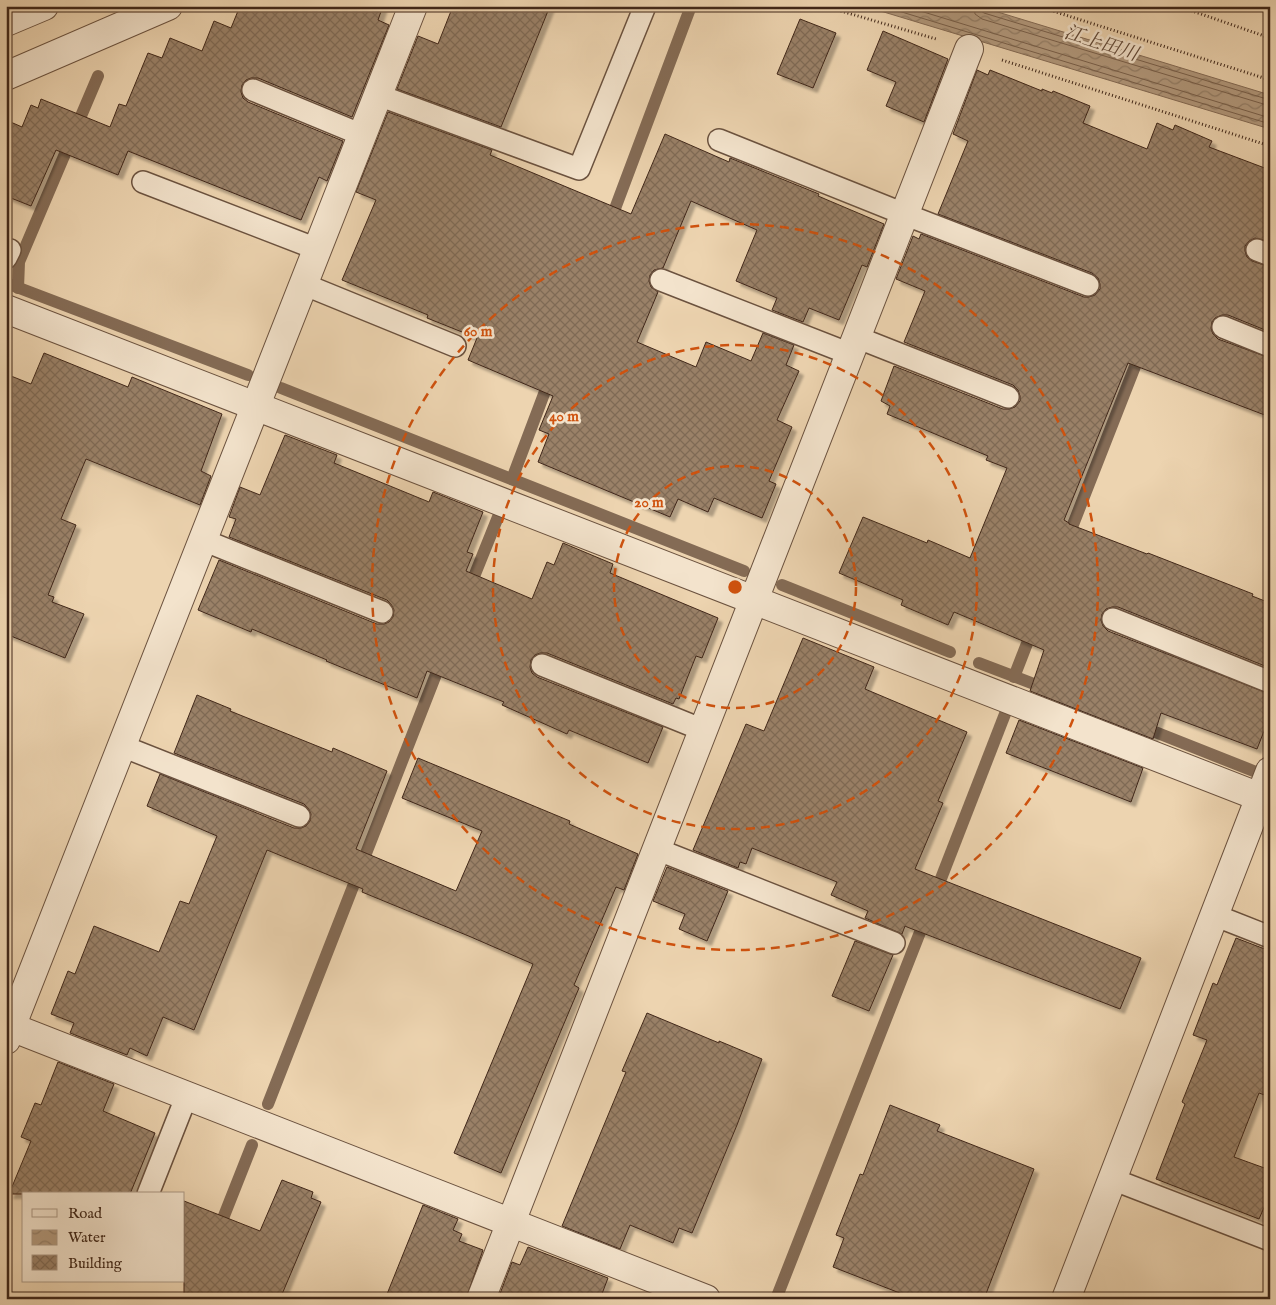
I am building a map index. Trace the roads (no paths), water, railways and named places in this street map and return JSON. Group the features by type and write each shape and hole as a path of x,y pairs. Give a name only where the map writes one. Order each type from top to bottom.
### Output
{"street":[{"path":"6,22 44,6"},
{"path":"6,76 168,6"},
{"path":"413,6 8,1031 186,1095 511,1222 695,1297"},
{"path":"481,1299 969,49"},
{"path":"6,309 1265,800"},
{"path":"1066,1299 1214,915 1265,800 1270,771"}],"lane":[{"path":"378,95 580,170 645,6"},
{"path":"253,90 362,135"},
{"path":"719,140 1088,285"},
{"path":"143,182 317,250"},
{"path":"661,280 1008,397"},
{"path":"303,284 455,346"},
{"path":"1224,327 1270,346"},
{"path":"203,540 382,612"},
{"path":"1113,620 1270,682"},
{"path":"542,665 703,730"},
{"path":"122,746 299,816"},
{"path":"656,849 894,943"},
{"path":"1214,915 1270,937"},
{"path":"149,1192 186,1095"},
{"path":"1112,1178 1270,1240"}],"water":[{"name":"江上田川","path":"864,6 978,6 1270,95 1270,129"}],"waterway":[{"path":"610,222 691,6"},
{"path":"18,288 19,262 98,76"},
{"path":"6,283 248,375"},
{"path":"1067,540 1141,351"},
{"path":"512,479 550,378"},
{"path":"281,388 744,571"},
{"path":"469,589 500,512"},
{"path":"782,585 950,652"},
{"path":"1014,677 1033,628"},
{"path":"268,1104 442,659"},
{"path":"979,663 1047,689"},
{"path":"935,894 1005,714"},
{"path":"1140,726 1256,772"},
{"path":"776,1299 926,917"},
{"path":"218,1231 252,1145"}]}
